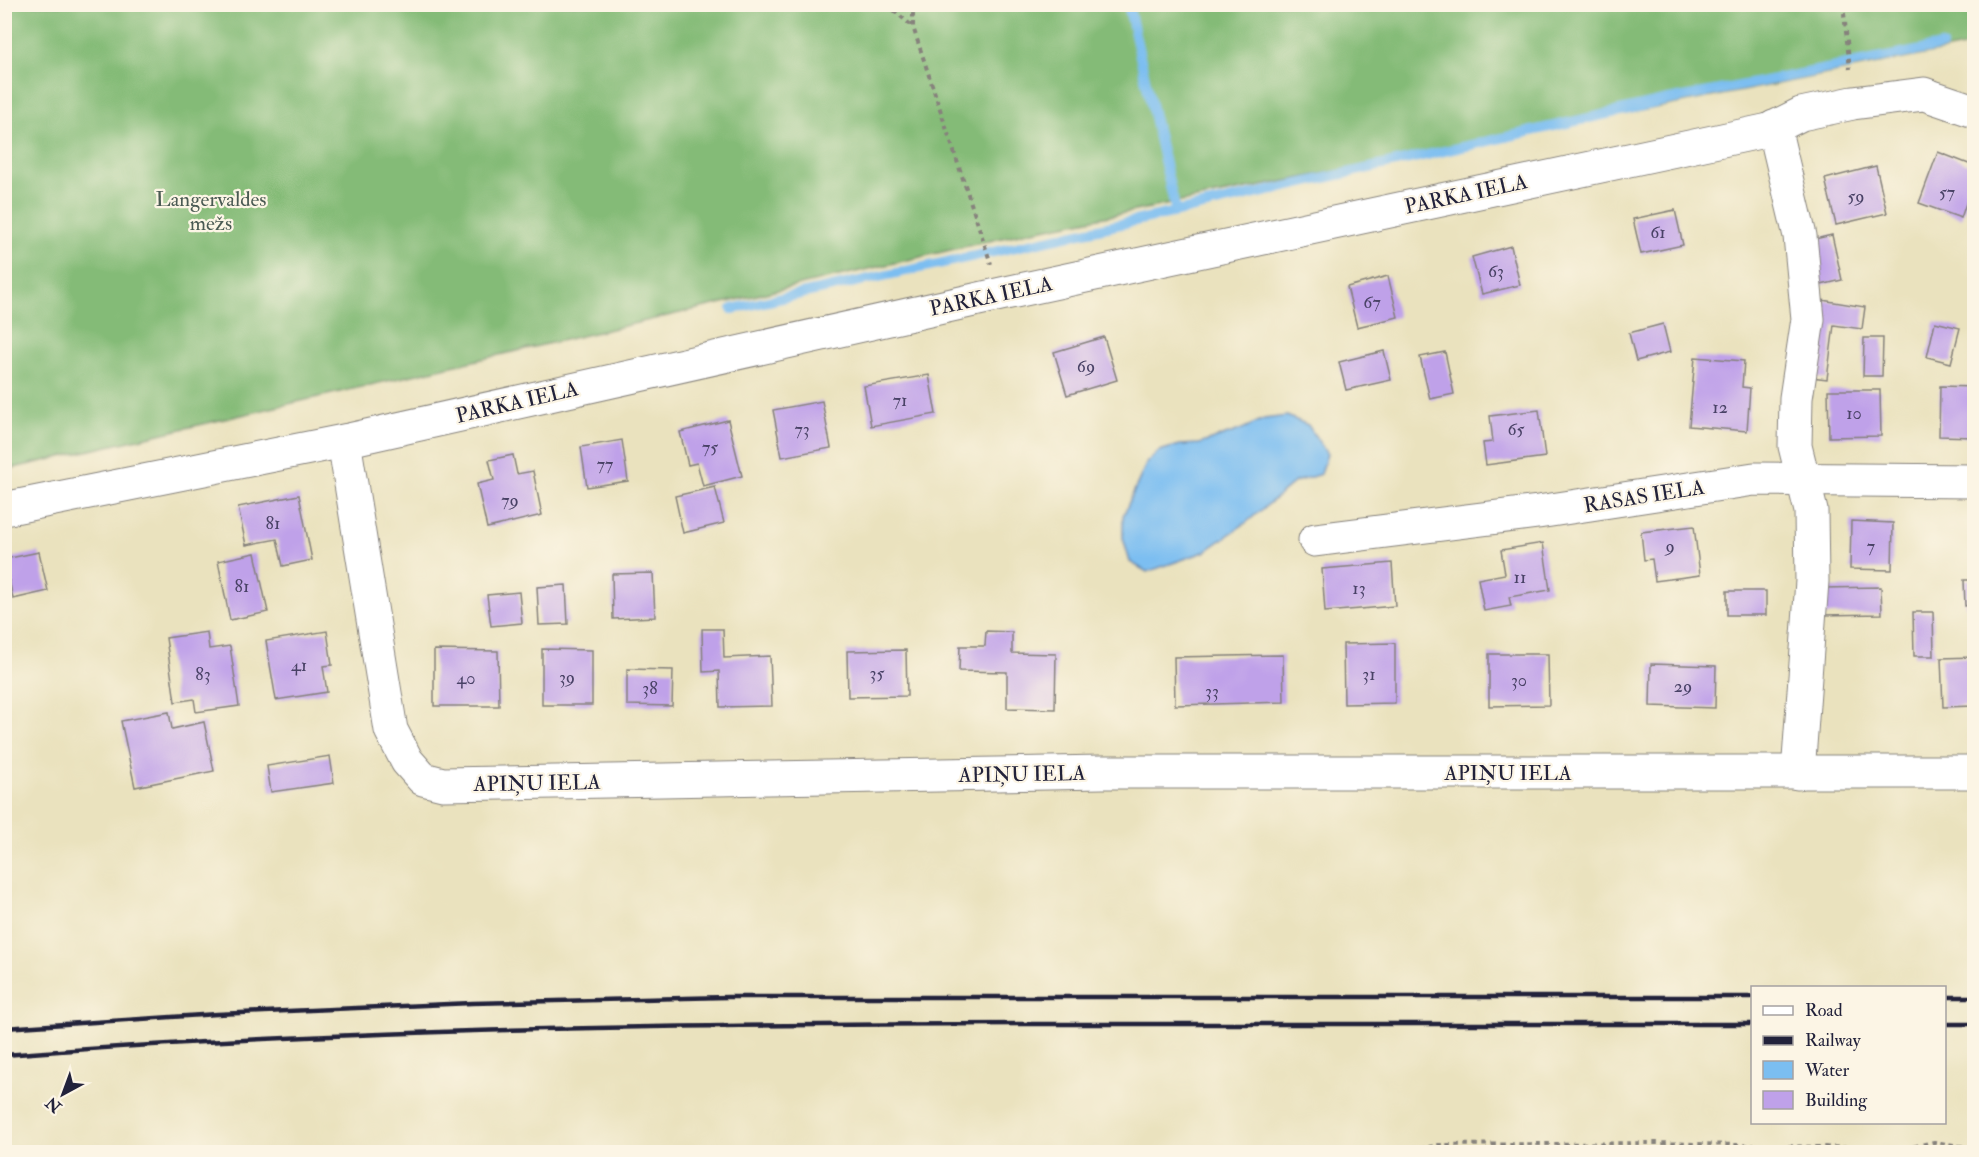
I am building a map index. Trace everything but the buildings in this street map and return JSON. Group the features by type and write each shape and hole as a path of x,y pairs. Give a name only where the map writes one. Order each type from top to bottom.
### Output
{"street":[{"name":"PARKA IELA","path":"4,509 344,441 1000,294 1774,127 1801,114 1853,103 1924,94 1974,111"},
{"path":"1774,127 1800,236 1808,319 1796,398 1796,446 1811,511 1812,581 1798,773"},
{"name":"APIŅU IELA","path":"344,441 391,730 407,760 423,779 443,784 1102,772 1974,772"},
{"name":"RASAS IELA","path":"1315,540 1538,512 1754,479 1974,481"}],"path":[{"path":"887,4 913,27"},
{"path":"913,4 913,27 992,267"},
{"path":"1843,4 1850,78"},
{"path":"1402,1152 1439,1145 1655,1143 1903,1149 1934,1142 1974,1148"}],"green space":[{"name":"Langervaldes mežs","path":"1974,4 1974,45 1028,232 5,470 5,5"}],"water":[{"path":"1287,416 1308,425 1327,454 1321,474 1295,482 1247,522 1204,552 1147,572 1130,562 1123,538 1123,516 1147,462 1159,451 1180,445 1199,444 1264,419"}],"waterway":[{"path":"1128,4 1176,212"},
{"path":"732,309 1176,212 1664,101 1942,46"}],"railway":[{"path":"4,1028 217,1014 472,1003 728,997 1751,997"},
{"path":"1946,997 1974,997"},
{"path":"4,1055 274,1038 679,1026 1751,1024"},
{"path":"1946,1024 1974,1024"}]}
